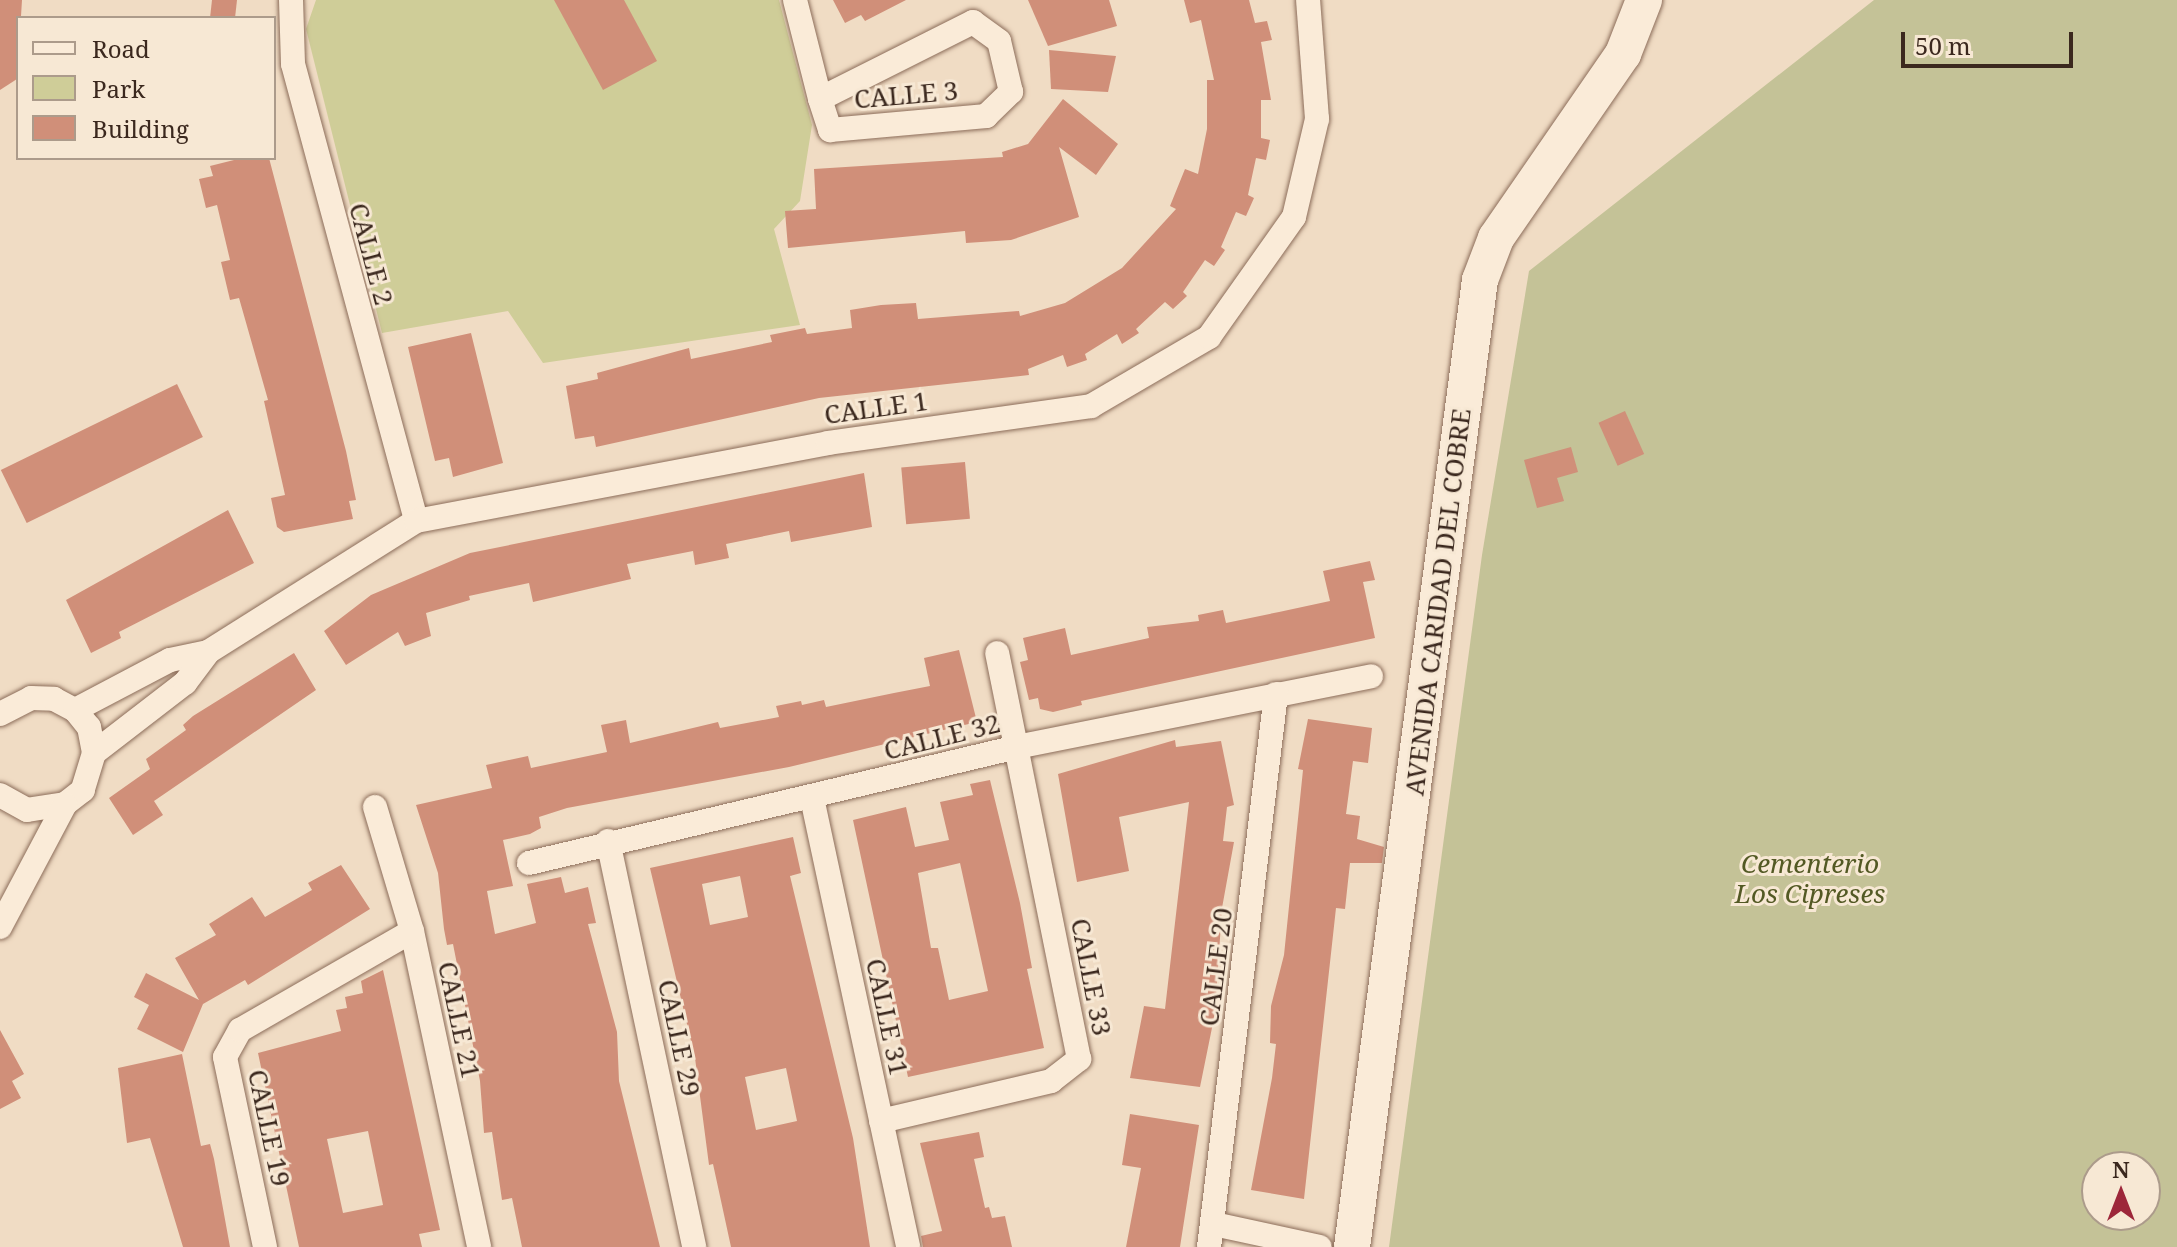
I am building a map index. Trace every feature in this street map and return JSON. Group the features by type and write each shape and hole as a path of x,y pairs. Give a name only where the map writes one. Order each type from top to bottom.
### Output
{"street":[{"name":"CALLE 2","path":"291,0 293,64 416,521"},
{"path":"795,0 820,99"},
{"name":"CALLE 1","path":"75,710 170,660 208,652 416,521 828,443 1091,406 1209,337 1294,217 1317,119 1308,0"},
{"name":"AVENIDA CARIDAD DEL COBRE","path":"1352,1247 1480,280 1496,238 1623,54 1644,0"},
{"name":"CALLE 3","path":"973,22 999,41 1011,92 986,116 830,130 820,99 973,22"},
{"name":"CALLE 1","path":"94,753 185,683 208,652"},
{"path":"997,653 1017,747"},
{"name":"CALLE 32","path":"529,863 608,841 812,798 1017,747 1371,676"},
{"name":"CALLE 20","path":"1212,1236 1276,694"},
{"path":"0,714 31,698 54,699 75,710 89,727 94,753 93,770 83,790 65,804 0,927"},
{"name":"CALLE 33","path":"881,1121 1051,1081 1079,1059 1017,747"},
{"path":"0,795 27,810 65,804"},
{"name":"CALLE 31","path":"812,798 908,1247"},
{"name":"CALLE 21","path":"375,807 412,931 479,1247"},
{"name":"CALLE 29","path":"608,841 694,1247"},
{"name":"CALLE 19","path":"265,1247 225,1057 240,1030 412,931"},
{"path":"1212,1236 1320,1247"}],"green space":[{"path":"316,0 779,0 812,125 800,201 774,229 800,325 543,363 508,311 382,333 306,29"},
{"name":"Cementerio Los Cipreses","path":"1874,0 2177,0 2177,1247 1389,1247 1482,555 1529,271"}],"building":[{"path":"0,0 22,0 21,16 16,16 16,80 0,90"},
{"path":"212,0 237,0 235,16 210,16"},
{"path":"554,0 624,0 657,61 603,90"},
{"path":"833,0 906,0 865,21 861,15 845,23"},
{"path":"1028,0 1109,0 1117,26 1048,46"},
{"path":"1184,0 1249,0 1255,23 1267,21 1272,40 1261,42 1271,100 1261,100 1261,138 1270,140 1266,160 1256,158 1248,195 1254,198 1246,216 1236,212 1221,247 1225,250 1214,266 1205,260 1183,292 1187,296 1173,309 1165,302 1136,329 1139,333 1122,344 1117,334 1085,354 1087,360 1067,367 1063,355 1028,369 1029,375 819,398 596,447 594,436 575,439 566,386 598,379 597,373 689,348 691,359 772,342 770,335 805,328 807,334 852,328 850,310 881,305 916,303 918,319 1019,311 1020,316 1065,303 1122,268 1176,209 1170,206 1185,169 1198,174 1207,129 1207,80 1214,80 1201,20 1190,23"},
{"path":"1049,50 1116,56 1108,92 1051,89"},
{"path":"1063,99 1118,144 1096,175 1059,147 1079,217 1011,240 966,243 965,231 788,248 785,211 816,209 814,169 1003,157 1002,152 1028,144"},
{"path":"234,160 270,160 346,451 356,500 349,501 353,519 284,532 277,527 271,498 285,495 264,401 268,400 239,298 230,300 221,262 230,260 217,205 206,208 199,179 213,176 210,166"},
{"path":"471,333 503,463 453,477 449,458 435,461 408,347"},
{"path":"177,384 203,437 27,523 1,470"},
{"path":"1625,411 1644,454 1618,466 1599,423"},
{"path":"1571,447 1578,472 1557,478 1564,501 1537,508 1524,460"},
{"path":"965,462 970,519 906,524 901,468"},
{"path":"864,473 872,527 791,542 789,531 726,544 729,558 695,565 693,551 627,564 631,579 533,602 529,583 469,596 470,600 426,613 431,636 405,646 398,632 346,665 324,631 371,595 470,553"},
{"path":"228,510 254,563 119,632 121,638 91,653 66,600"},
{"path":"1370,561 1375,580 1363,582 1375,638 1081,701 1082,705 1053,712 1040,709 1038,698 1029,700 1020,662 1028,660 1023,638 1065,628 1071,655 1149,638 1147,627 1199,621 1198,615 1223,610 1226,623 1330,601 1323,571"},
{"path":"959,650 977,722 789,767 567,808 539,817 541,828 530,834 503,840 513,886 487,891 495,934 536,923 527,884 561,877 565,893 588,887 596,923 588,924 617,1032 619,1081 660,1247 522,1247 512,1198 502,1200 492,1132 484,1133 480,1081 453,944 447,945 438,873 416,805 492,788 486,765 528,756 531,768 607,752 601,725 626,720 630,743 718,722 720,728 779,717 776,706 801,701 802,705 824,700 826,707 930,686 924,658"},
{"path":"294,653 316,690 154,801 163,815 133,835 109,798 150,769 146,759 186,730 183,725 193,716"},
{"path":"1308,719 1372,728 1368,763 1353,761 1346,814 1360,816 1357,839 1384,847 1382,863 1350,863 1345,909 1336,908 1304,1199 1251,1190 1272,1078 1276,1044 1270,1043 1271,1006 1284,955 1303,770 1298,769"},
{"path":"1175,740 1176,747 1221,741 1234,805 1227,807 1223,841 1234,842 1222,908 1215,1013 1200,1087 1130,1078 1144,1006 1165,1009 1189,802 1119,817 1129,871 1077,882 1058,774"},
{"path":"990,780 1020,903 1032,968 1027,969 1044,1048 908,1077 853,820 906,807 915,847 949,840 940,802 973,795 970,784","holes":["960,863 988,991 949,1000 938,948 931,948 918,873"]},
{"path":"793,837 801,873 790,876 853,1138 870,1247 731,1247 713,1164 709,1165 695,1058 650,868","holes":["740,876 748,917 710,925 702,884","786,1068 797,1121 756,1130 745,1077"]},
{"path":"341,865 370,909 248,985 245,980 203,1004 183,1052 137,1029 149,1005 134,997 146,973 199,1000 175,958 216,935 209,924 252,897 265,917 312,890 308,883"},
{"path":"383,970 440,1230 419,1234 422,1247 299,1247 258,1053 341,1031 336,1010 347,1008 345,997 363,993 361,981","holes":["368,1131 383,1205 343,1213 327,1139"]},
{"path":"0,1030 24,1074 12,1081 21,1098 0,1109"},
{"path":"182,1054 201,1146 210,1144 214,1159 230,1247 183,1247 150,1138 127,1143 118,1068"},
{"path":"1130,1114 1199,1125 1180,1247 1126,1247 1141,1168 1122,1165"},
{"path":"979,1132 984,1157 974,1159 985,1208 989,1207 992,1218 1005,1216 1012,1247 923,1247 921,1236 942,1231 920,1143"}]}
